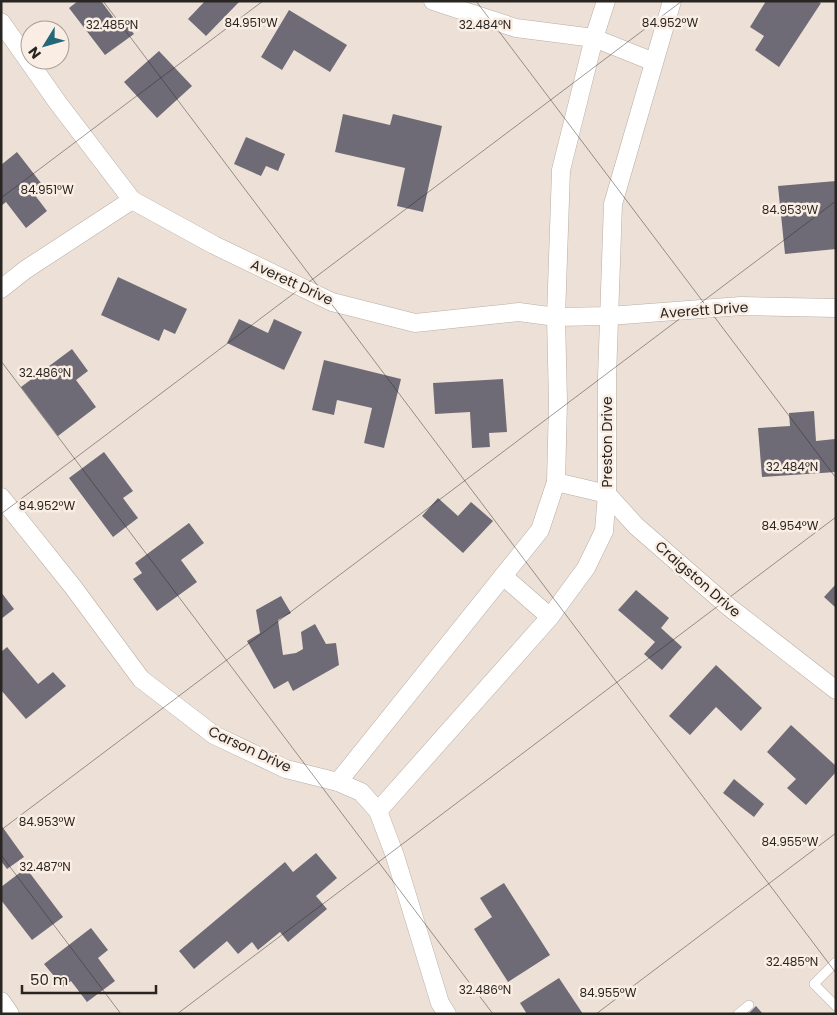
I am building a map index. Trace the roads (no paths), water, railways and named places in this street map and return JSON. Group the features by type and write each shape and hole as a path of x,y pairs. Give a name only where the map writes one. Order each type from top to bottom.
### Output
{"street":[{"path":"433,1 516,28 594,38 654,62"},
{"path":"338,782 540,530 556,482 558,402 556,317 561,170 594,38 606,1"},
{"name":"Preston Drive","path":"378,810 550,617 586,568 604,532 607,494 607,378 613,204 672,1"},
{"name":"Averett Drive","path":"1,22 58,103 132,200 214,245 332,302 415,323 519,312 556,317 609,316 741,306 836,308"},
{"path":"1,289 25,270 132,200"},
{"path":"556,482 607,494"},
{"name":"Craigston Drive","path":"607,494 636,526 729,607 836,690"},
{"name":"Carson Drive","path":"1,496 73,587 141,679 214,735 286,769 338,782 361,792 378,810 395,856 440,1003 447,1014"},
{"path":"503,576 550,617"},
{"path":"1,1001 10,1014"}],"lane":[{"path":"836,962 814,984 836,1006"},
{"path":"738,1014 749,1005"}]}
